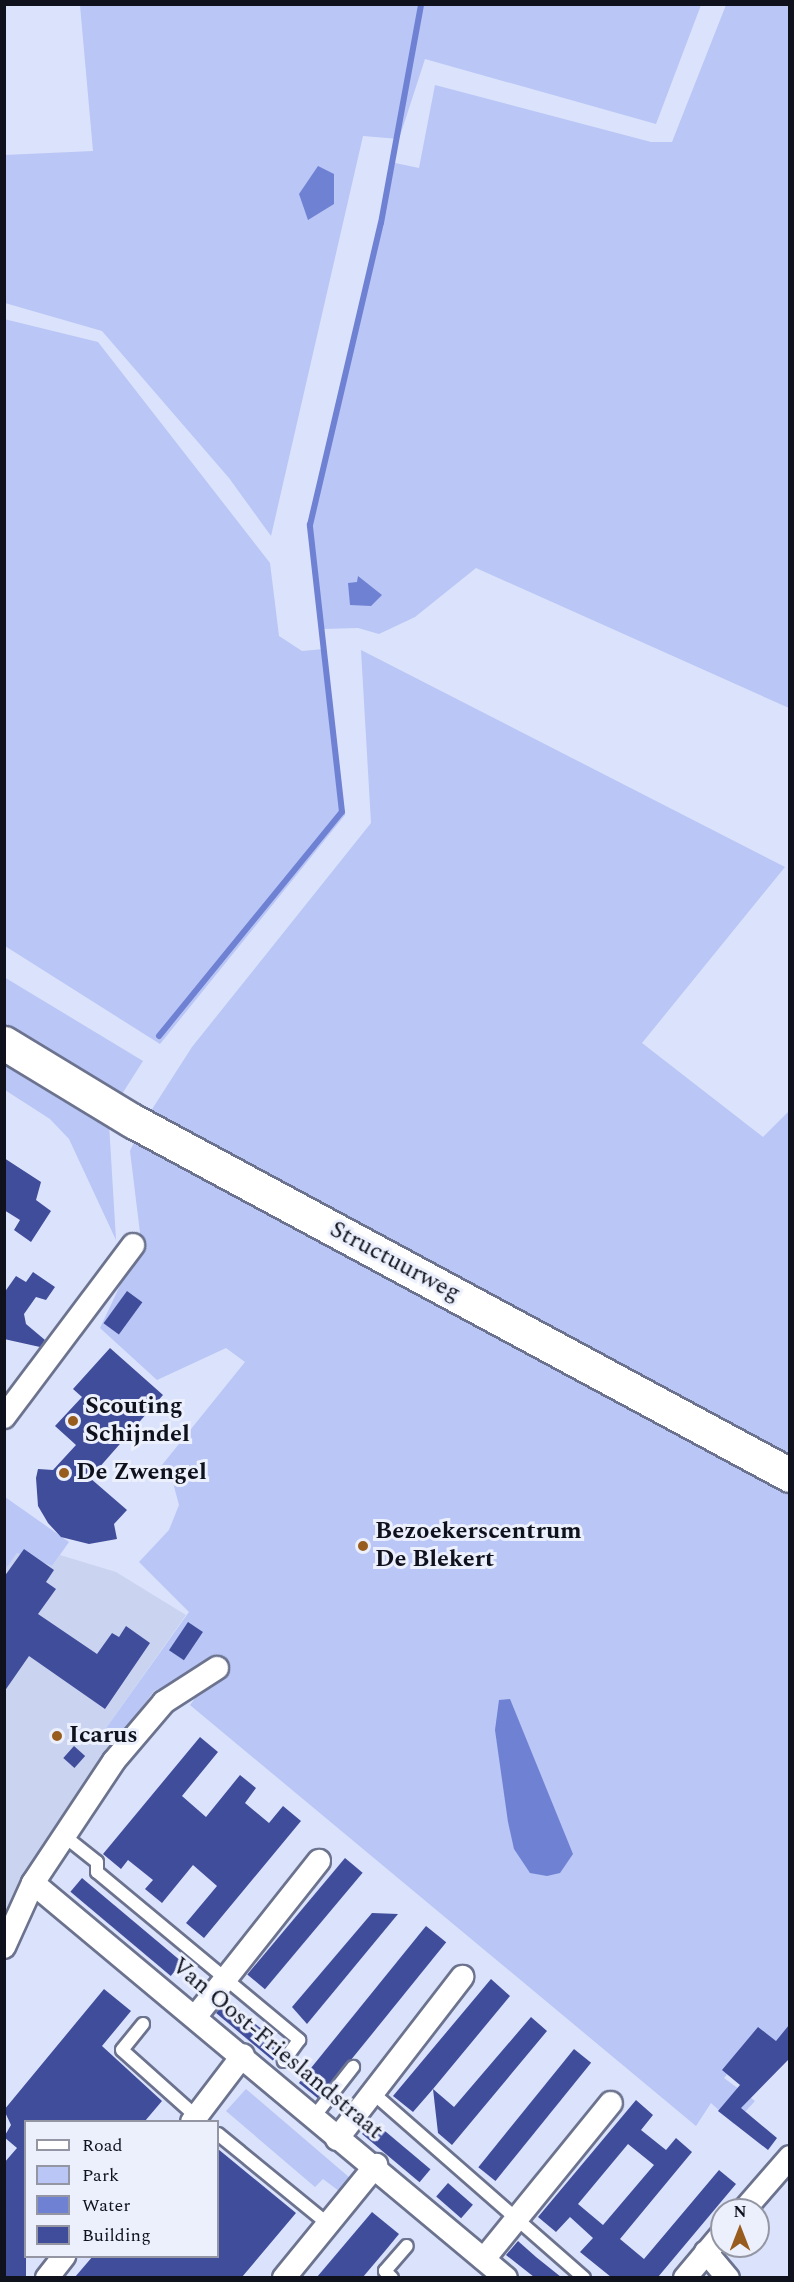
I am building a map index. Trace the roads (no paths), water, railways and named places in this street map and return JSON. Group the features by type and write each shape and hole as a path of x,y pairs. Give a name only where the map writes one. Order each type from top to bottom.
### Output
{"main road":[{"name":"Structuurweg","path":"4,1043 144,1127 789,1474"}],"street":[{"path":"4,1417 133,1245"},
{"path":"4,1947 33,1882 114,1761 164,1702 217,1668"},
{"name":"Van Oost-Frieslandstraat","path":"226,1979 319,1861"},
{"name":"Van Oost-Frieslandstraat","path":"33,1882 243,2055 337,2139 376,2165 506,2277"},
{"name":"Van Oost-Frieslandstraat","path":"337,2139 374,2094 462,1977"},
{"path":"196,2016 226,1979"},
{"path":"197,2120 243,2055"},
{"path":"484,2259 611,2103"},
{"path":"754,2198 789,2157"},
{"path":"284,2277 376,2165"},
{"path":"685,2277 710,2248"},
{"path":"706,2252 728,2277"},
{"path":"47,2277 62,2258"}],"lane":[{"name":"Van Oost-Frieslandstraat","path":"63,1835 97,1862 97,1872 226,1979"},
{"path":"226,1979 299,2040 284,2061"},
{"path":"143,2024 122,2050 197,2120"},
{"path":"313,2118 353,2067"},
{"path":"374,2094 584,2277"},
{"path":"219,2135 329,2225"},
{"path":"392,2277 385,2271 407,2246"}],"water":[{"path":"318,166 334,174 334,204 308,220 299,194"},
{"path":"358,576 382,595 371,606 350,605 348,583 357,582"},
{"path":"510,1699 573,1854 560,1873 547,1876 530,1873 514,1849 495,1730 499,1700"}],"waterway":[{"path":"159,1036 342,812 310,525 381,223 421,4"}],"place":[{"name":"Scouting Schijndel","path":"73,1421"},
{"name":"De Zwengel","path":"64,1473"},
{"name":"Bezoekerscentrum De Blekert","path":"363,1546"},
{"name":"Icarus","path":"57,1736"}]}
